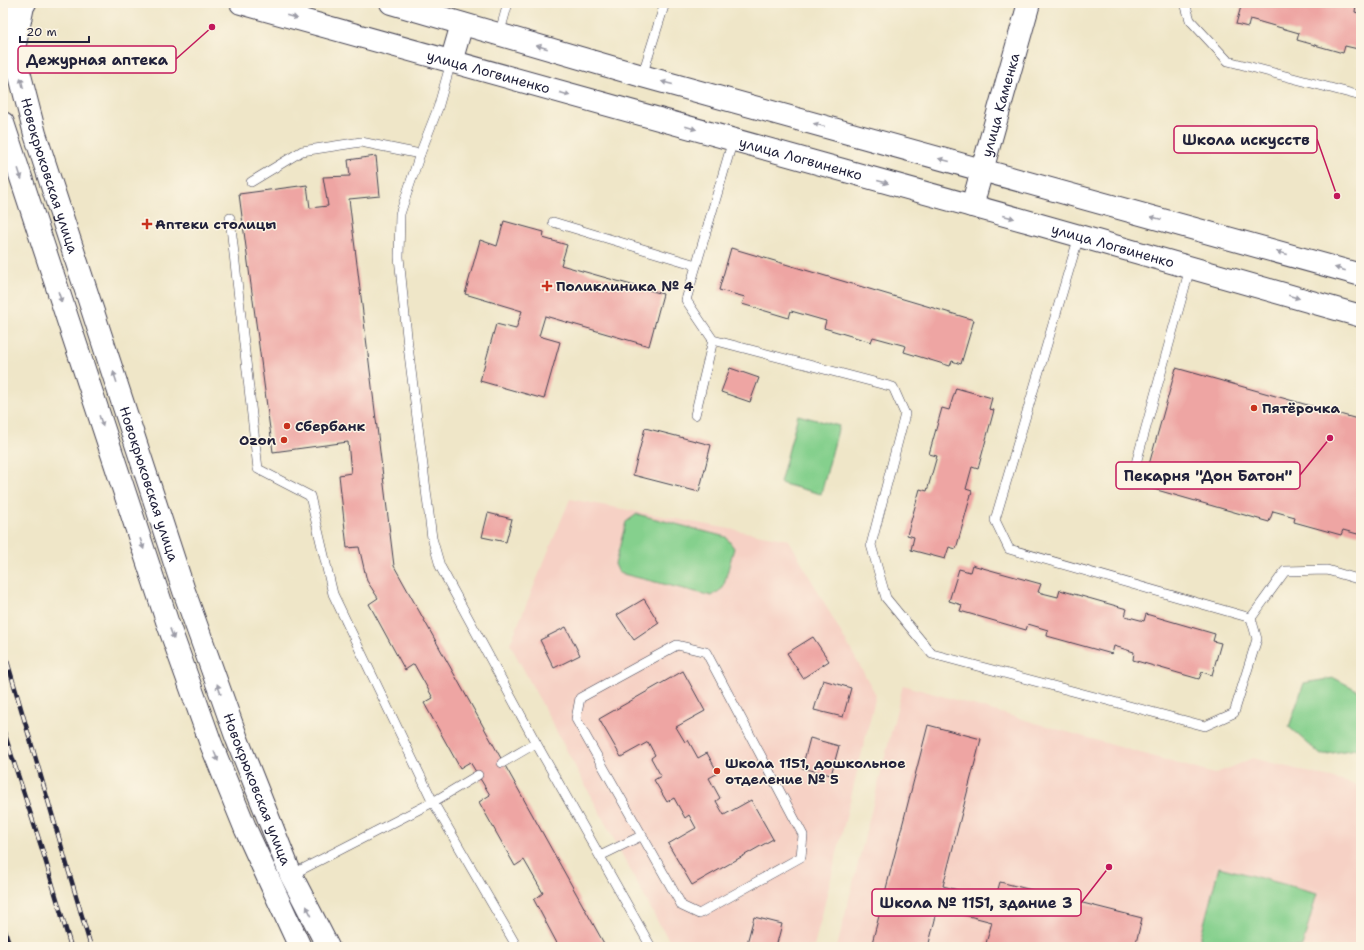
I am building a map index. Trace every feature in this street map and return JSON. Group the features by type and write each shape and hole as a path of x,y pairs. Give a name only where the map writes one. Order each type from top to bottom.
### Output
{"main road":[{"path":"14,49 23,6 25,3"},
{"name":"улица Логвиненко","path":"241,3 972,206 1361,316"},
{"path":"391,3 642,76 1361,275"},
{"name":"улица Каменка","path":"972,206 1029,3"},
{"name":"Новокрюковская улица","path":"3,9 35,134 184,591 237,739 300,947"},
{"path":"451,62 462,24"},
{"name":"Новокрюковская улица","path":"3,124 167,621 211,744 246,830 328,947"}],"lane":[{"path":"499,35 508,3"},
{"path":"642,76 664,3"},
{"path":"1185,3 1190,20 1228,61 1361,96"},
{"path":"451,62 438,108 420,154 400,214 399,257 408,346 432,538 440,566 536,743 651,947"},
{"path":"733,140 686,300 713,340 893,387 905,414 871,545 886,598 932,654 1205,726 1234,713 1258,638 1251,618"},
{"path":"251,182 302,151 361,142 420,154"},
{"path":"230,218 258,469 310,496 333,594 434,802 517,947"},
{"path":"553,222 696,265"},
{"path":"1079,236 995,520 1009,549 1251,618"},
{"path":"1130,485 1190,268"},
{"path":"696,415 713,340"},
{"path":"1251,618 1285,571 1327,570 1361,580"},
{"path":"677,645 706,652 804,835 801,857 699,914 682,906 641,836 576,719 580,698 677,645"},
{"path":"502,763 536,743"},
{"path":"280,880 434,802 478,776"},
{"path":"600,856 641,836"}],"shaded area":[{"name":"Школа 1151, дошкольное отделение № 5","path":"570,499 789,540 876,695 814,947 674,947 660,926 510,644"},
{"path":"903,685 1214,774 1253,758 1361,786 1361,947 837,947"}],"green space":[{"path":"798,415 839,426 821,494 780,483"},
{"path":"637,514 726,537 734,548 723,588 712,596 619,573 615,564 626,522"},
{"path":"1334,678 1361,692 1361,748 1321,755 1289,727 1304,683"},
{"path":"1219,867 1317,893 1302,947 1198,947"}],"building":[{"path":"1242,3 1351,3 1356,5 1355,12 1361,14 1361,46 1359,46 1358,49 1345,46 1343,53 1297,40 1299,33 1250,19 1248,27 1236,24"},
{"path":"376,156 380,196 349,199 394,566 606,947 559,947 534,900 543,893 524,860 515,866 479,802 490,795 470,762 460,768 424,703 433,698 414,664 405,670 369,604 378,598 367,581 359,547 347,548 339,475 351,473 348,442 273,452 239,194 307,185 310,208 328,206 323,177 350,176 348,160"},
{"path":"504,221 544,232 543,238 567,245 561,265 663,294 649,346 545,316 539,336 560,342 544,399 480,381 496,324 516,329 522,311 465,294 480,240 497,246"},
{"path":"731,248 974,320 961,364 952,361 950,366 904,352 906,346 873,337 871,342 824,328 826,321 791,311 789,318 742,304 745,297 719,290"},
{"path":"730,368 759,378 750,402 721,392"},
{"path":"1176,368 1361,420 1361,535 1343,530 1341,535 1294,522 1295,517 1273,511 1269,522 1143,486"},
{"path":"956,388 992,398 989,409 994,410 978,469 972,467 966,489 972,491 956,549 949,547 945,559 911,550 914,537 907,535 920,489 927,491 937,456 929,454 942,408 949,410"},
{"path":"645,428 711,445 699,492 633,475"},
{"path":"488,513 512,519 506,542 482,537"},
{"path":"972,565 1041,584 1038,592 1058,597 1060,590 1127,609 1125,616 1144,621 1146,614 1215,634 1213,641 1221,643 1212,675 1202,672 1199,679 1133,660 1134,652 1114,646 1112,654 1047,636 1048,630 1028,624 1026,630 960,611 962,605 949,601 959,569 970,572"},
{"path":"644,599 659,623 634,640 617,615"},
{"path":"566,627 580,655 554,668 540,640"},
{"path":"813,637 829,661 803,678 787,653"},
{"path":"683,671 705,711 676,727 685,742 688,740 698,758 707,753 718,773 709,778 720,798 716,801 724,815 751,800 773,839 692,885 668,844 696,828 689,815 685,818 674,798 667,802 654,780 661,776 651,758 655,755 648,742 621,757 599,719"},
{"path":"823,680 851,688 843,717 814,710"},
{"path":"928,725 981,739 943,886 995,900 1000,882 1142,918 1135,947 985,947 992,922 938,908 928,947 871,947"},
{"path":"810,738 839,746 831,775 802,768"},
{"path":"754,917 782,924 776,947 746,947"}],"railway":[{"path":"7,661 91,947"},
{"path":"3,729 43,852 71,947"},
{"path":"3,924 10,947"}],"place":[{"name":"Дежурная аптека","path":"212,27"},
{"name":"Школа искусств","path":"1337,196"},
{"name":"Аптеки столицы","path":"147,224"},
{"name":"Поликлиника № 4","path":"547,286"},
{"name":"Пятёрочка","path":"1254,408"},
{"name":"Сбербанк","path":"287,426"},
{"name":"Пекарня \"Дон Батон\"","path":"1330,438"},
{"name":"Ozon","path":"284,440"},
{"name":"Школа 1151, дошкольное отделение № 5","path":"717,771"},
{"name":"Школа № 1151, здание 3","path":"1109,867"}]}
